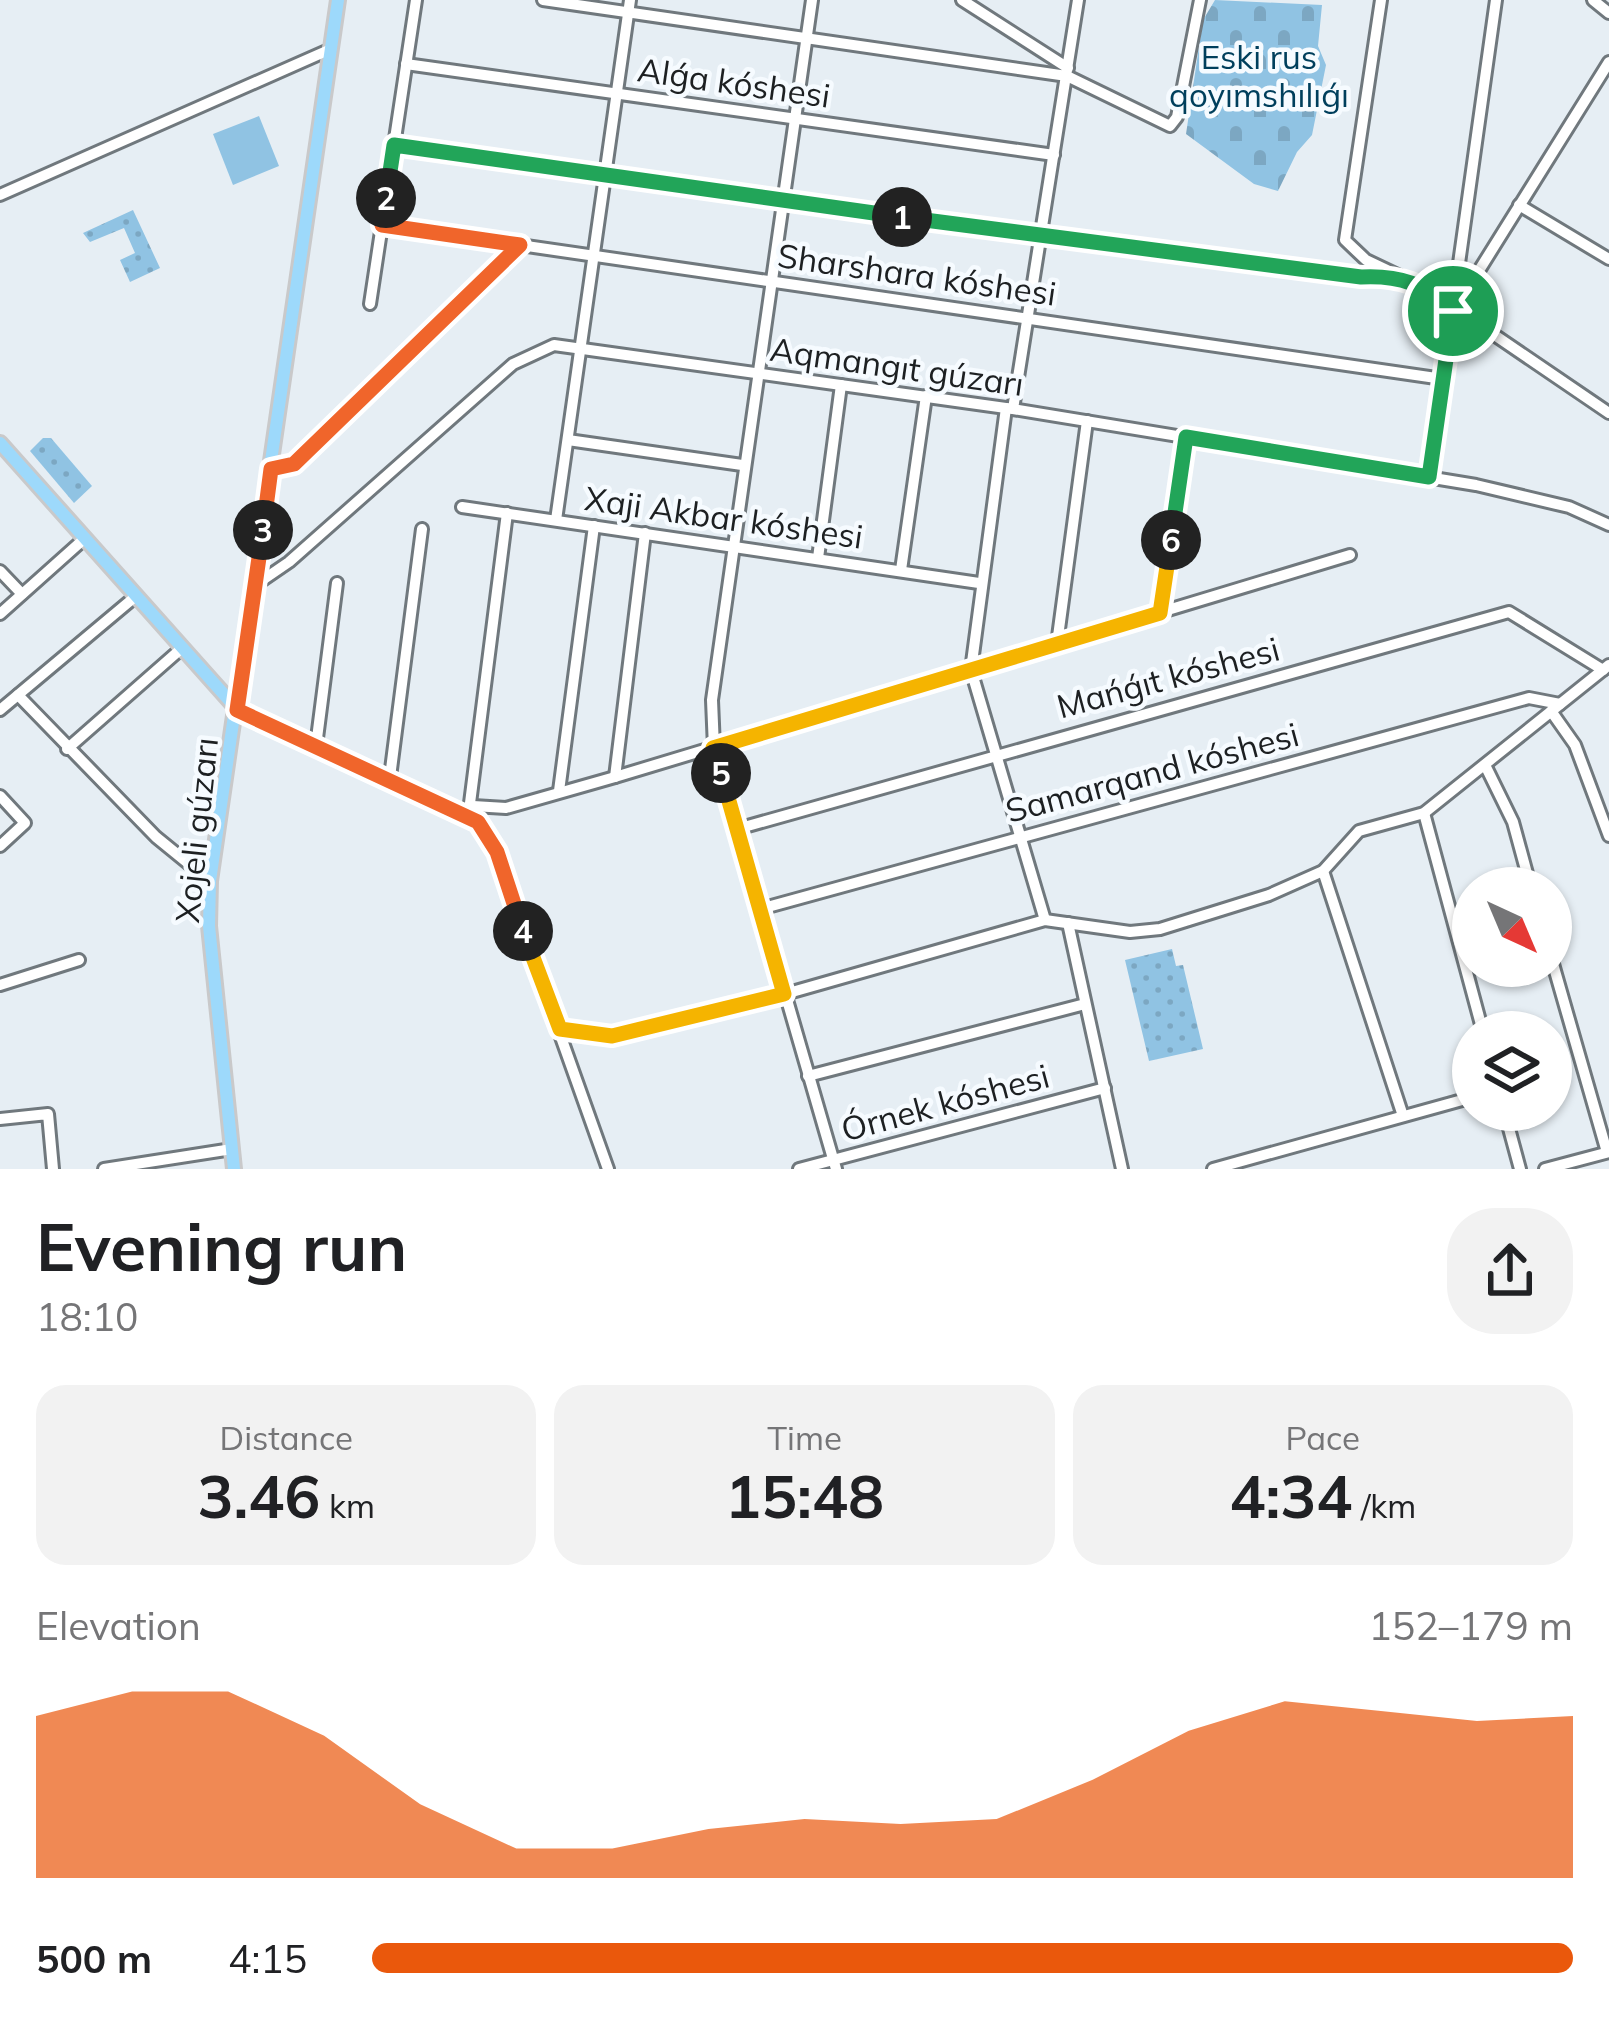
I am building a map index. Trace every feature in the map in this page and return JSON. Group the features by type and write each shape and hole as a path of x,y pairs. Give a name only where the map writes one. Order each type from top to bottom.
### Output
{"main road":[{"name":"Xojeli gúzarı","path":"234,1169 209,926 210,881 338,0"},
{"path":"0,443 237,710"}],"street":[{"path":"370,304 416,0"},
{"path":"543,0 629,6 805,38 1067,72"},
{"path":"812,0 712,700 713,748 834,1164"},
{"path":"962,0 977,4 1067,72 1170,126 1177,117 1200,0"},
{"path":"1045,920 970,670 979,583 1028,317 1078,0"},
{"path":"1381,0 1345,239 1391,276 1427,289 1609,413"},
{"path":"1429,477 1496,0"},
{"path":"1592,0 1609,13"},
{"path":"556,520 629,6"},
{"path":"0,195 331,49"},
{"path":"1453,311 1609,62"},
{"name":"Alǵa kóshesi","path":"406,64 1054,155"},
{"path":"394,145 1041,236 1361,277 1391,276"},
{"path":"1519,205 1609,259"},
{"name":"Sharshara kóshesi","path":"382,225 1444,379"},
{"path":"271,469 294,464 520,245"},
{"name":"Aqmangıt gúzarı","path":"254,586 289,562 513,364 554,345 1010,408 1429,477 1555,503 1609,525"},
{"path":"818,558 841,385"},
{"path":"902,570 926,396"},
{"path":"1058,644 1087,421"},
{"path":"1160,613 1186,437"},
{"path":"568,440 742,465"},
{"name":"Xaji Akbar kóshesi","path":"462,507 979,583"},
{"path":"507,513 470,810 497,852 608,1169"},
{"path":"559,791 594,526"},
{"path":"390,777 422,530"},
{"path":"615,777 645,533"},
{"path":"0,614 84,539"},
{"path":"237,710 470,810 506,808 1350,556"},
{"path":"0,571 22,594"},
{"path":"316,746 337,583"},
{"path":"0,710 136,596"},
{"name":"Mańǵıt kóshesi","path":"737,829 997,752 1509,612 1606,667"},
{"path":"67,749 182,648"},
{"path":"560,1029 612,1036 784,994 1045,920 1130,932 1160,929 1269,895 1323,871 1359,832 1424,813 1606,667"},
{"path":"18,694 156,838 210,881"},
{"name":"Samarqand kóshesi","path":"760,909 1528,698 1556,708"},
{"path":"1556,708 1609,836"},
{"path":"1485,765 1513,823 1526,867"},
{"path":"0,796 25,823 0,846"},
{"path":"1424,813 1478,1011"},
{"path":"1323,871 1403,1116"},
{"path":"1067,923 1122,1169"},
{"path":"0,986 79,960"},
{"path":"1546,1169 1608,1152 1560,987"},
{"path":"808,1076 1085,1004"},
{"name":"Órnek kóshesi","path":"799,1169 834,1164 1105,1088"},
{"path":"1213,1169 1452,1103"},
{"path":"0,1119 48,1114 53,1169"},
{"path":"1510,1131 1520,1169"},
{"path":"104,1169 232,1149"}],"green space":[{"name":"Eski rus qoyımshılıǵı","path":"1215,0 1322,5 1318,46 1326,65 1312,135 1297,152 1278,191 1254,184 1186,134 1203,20"},
{"path":"259,116 279,166 233,185 213,134"},
{"path":"133,210 160,268 130,282 120,260 135,253 124,228 90,242 83,233"},
{"path":"43,438 51,438 92,486 74,503 30,451"},
{"path":"1172,949 1176,966 1183,965 1203,1049 1149,1061 1125,960"}],"route":[{"path":"394,145 1041,236 1361,277 1391,276 1427,289 1453,311 1429,477 1186,437 1160,613 713,748 784,994 612,1036 560,1029 497,852 478,822 390,777 237,710 271,469 294,464 520,245 382,225 394,145"}]}
